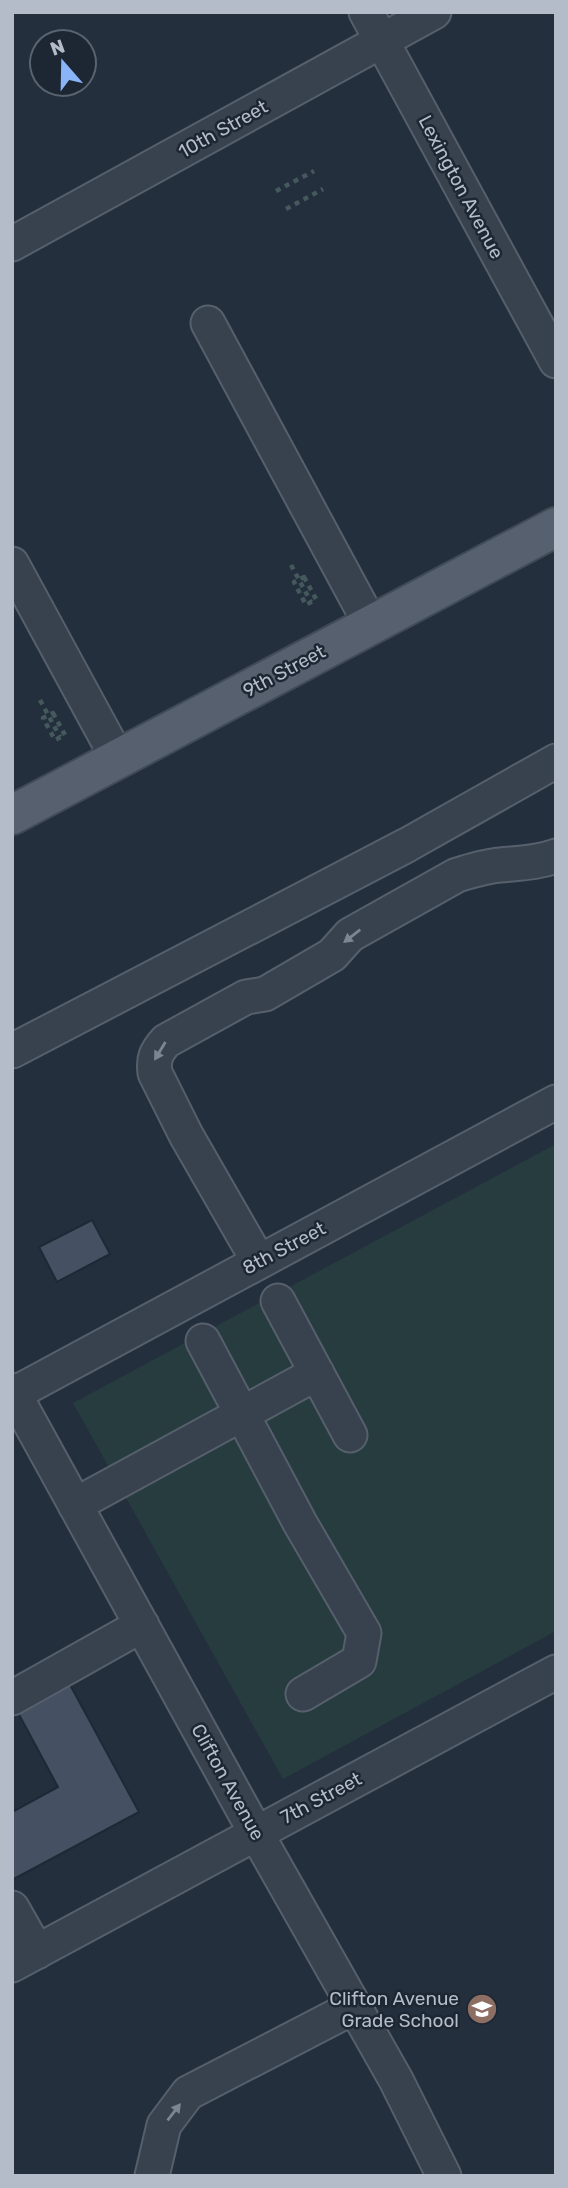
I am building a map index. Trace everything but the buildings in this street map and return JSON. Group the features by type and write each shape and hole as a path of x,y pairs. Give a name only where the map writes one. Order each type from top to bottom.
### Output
{"main road":[{"name":"9th Street","path":"12,815 556,527"}],"street":[{"name":"Lexington Avenue","path":"366,12 556,361"},
{"name":"10th Street","path":"12,244 434,12"},
{"path":"208,323 371,625"},
{"path":"12,564 118,759"},
{"path":"12,1051 407,845 556,761"},
{"path":"259,1262 186,1135 155,1073 153,1062 156,1051 166,1041 246,997 265,994 332,955 350,936 457,875 500,864 526,864 556,856"},
{"name":"8th Street","path":"13,1393 556,1102"},
{"path":"278,1301 350,1435"},
{"path":"203,1341 300,1522 365,1633 359,1661 303,1694"},
{"path":"75,1505 317,1373"},
{"name":"Clifton Avenue","path":"13,1393 396,2080 444,2176"},
{"path":"12,1698 142,1625"},
{"name":"7th Street","path":"24,1958 556,1672"},
{"path":"12,1908 24,1958"},
{"path":"152,2176 164,2125 188,2093 354,2007"}],"path":[{"path":"276,191 314,171"},
{"path":"286,209 323,189"},
{"path":"291,565 311,602"},
{"path":"40,701 48,715"},
{"path":"53,713 65,735 55,740 43,718 48,715 53,713"}],"green space":[{"path":"556,1144 556,1631 283,1779 73,1403"}],"place":[{"name":"Clifton Avenue Grade School","path":"482,2009"}]}
